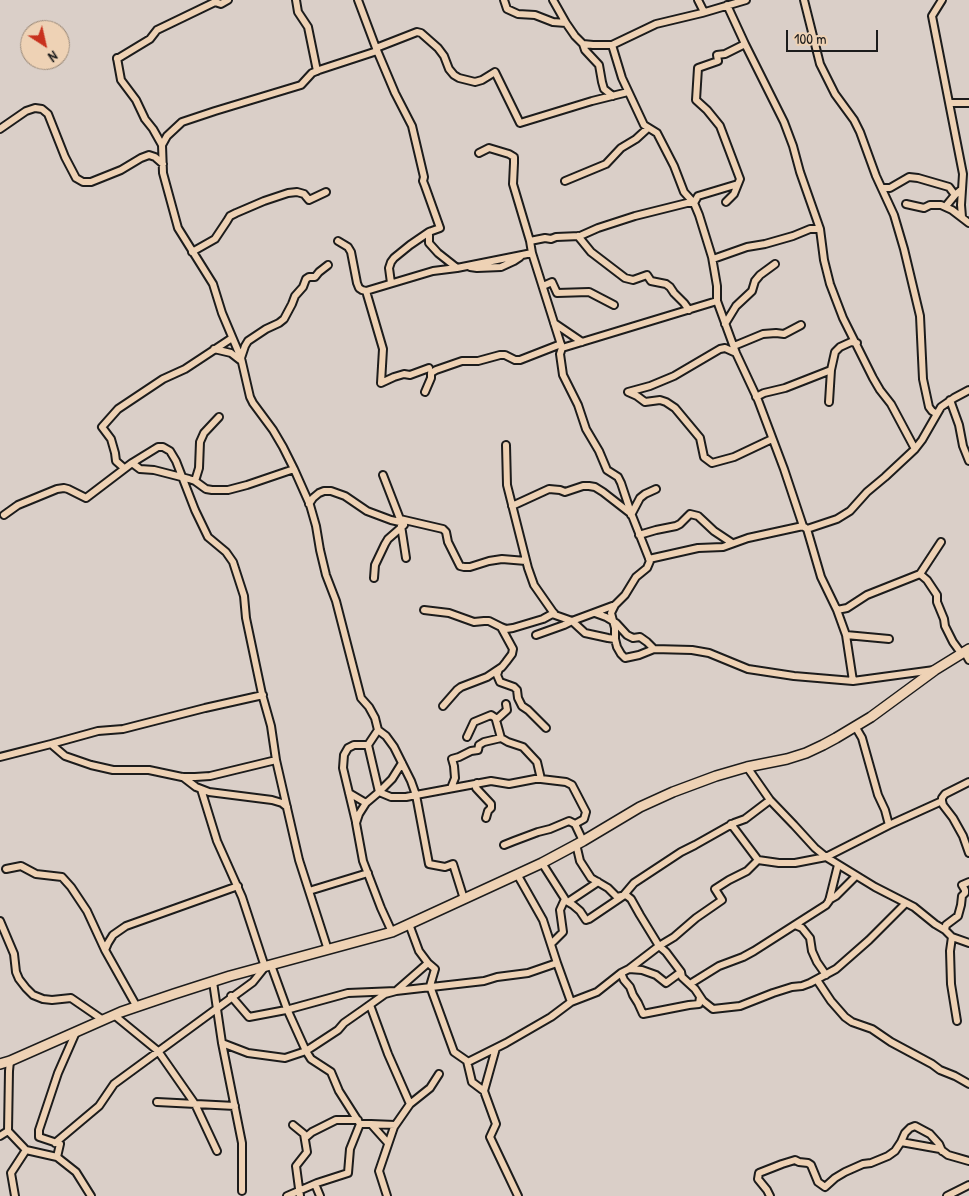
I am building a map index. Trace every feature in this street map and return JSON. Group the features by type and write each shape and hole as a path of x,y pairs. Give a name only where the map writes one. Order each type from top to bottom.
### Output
{"street":[{"path":"228,0 220,4 215,2 157,30 150,39 117,58 121,80 136,100 145,119 162,146 164,173 178,228 213,284 222,313 241,359 253,404 273,430 294,469 309,504 316,526 326,575 336,601 361,698 375,718 378,730 386,736 394,747 411,781 416,795 429,864 446,867 453,864 464,899"},
{"path":"296,0 298,12 308,27 317,71"},
{"path":"358,0 376,50 412,126 424,176 423,181 440,228 429,232 394,258 389,268 391,283"},
{"path":"504,0 508,8 518,14 566,23"},
{"path":"553,0 575,36 584,44 593,45 612,45 656,24 746,0"},
{"path":"698,0 704,12"},
{"path":"804,0 820,64 835,94 854,120 860,132 894,215 920,316 923,378 929,407 936,414"},
{"path":"942,0 932,16 963,174 962,217"},
{"path":"727,5 794,146 800,172 820,229 824,260 830,284 843,318 873,378 891,404 915,449"},
{"path":"162,146 166,136 182,122 301,85 312,73 376,50 417,32 421,32 438,48 454,75 475,82 495,72 520,123 628,92"},
{"path":"584,44 585,50 599,65 604,89 613,96"},
{"path":"726,202 734,194 740,179 720,126 696,100 698,68 718,61 717,55 726,54 746,44"},
{"path":"612,45 628,92 644,125 657,133 674,166 684,192 694,203 699,215 713,259 717,301 772,439 805,527 821,577 837,610 846,635 853,681"},
{"path":"950,104 969,103"},
{"path":"0,129 26,111 35,108 42,110 48,114 76,178 83,182 91,182 121,170 148,155 155,157 163,164"},
{"path":"565,181 606,164 621,148 636,139 648,128"},
{"path":"479,153 489,148 514,156 513,184 532,253 562,346 560,354 564,375 578,405 586,429 599,450 607,470 618,477 622,483 631,514 649,559 647,568 636,577 626,595 611,612 615,628 615,639 621,654 625,658 654,649 692,650 709,653 748,669 794,676 853,681 935,670"},
{"path":"882,188 890,188 909,177 949,187 955,195"},
{"path":"694,203 698,196 738,184"},
{"path":"946,206 962,189"},
{"path":"192,252 215,239 230,216 236,213 288,193 297,192 304,194 309,200 326,192"},
{"path":"530,241 578,236 635,216 687,202 694,203"},
{"path":"906,204 924,208 930,205 946,206 969,223"},
{"path":"713,259 747,247 766,244 793,236 810,229 820,229"},
{"path":"429,232 429,243 432,247 457,268"},
{"path":"578,236 591,252 625,278 633,280 647,275 651,282 666,284 689,310"},
{"path":"338,242 348,247 352,252 357,283 359,288 366,291 433,272 532,253"},
{"path":"725,324 736,306 752,291 760,275 775,264"},
{"path":"241,359 248,341 284,319 306,279 309,276 314,277 328,265"},
{"path":"543,286 552,282 557,293 589,292 614,304"},
{"path":"366,291 383,348 381,383 394,377 404,374 410,375 429,368"},
{"path":"425,392 432,373 462,361 478,361 500,355 520,360 717,301"},
{"path":"554,323 582,342"},
{"path":"772,439 734,458 712,463 704,457 700,438 675,408 660,400 645,402 628,392 650,386 674,376 720,349 735,350 763,334 784,334 801,325"},
{"path":"124,468 116,461 116,453 111,439 102,427 118,409 163,379 184,369 232,338"},
{"path":"829,402 831,370 835,352 845,344 850,342 857,343"},
{"path":"214,349 231,353 241,359"},
{"path":"756,397 831,370"},
{"path":"649,559 698,548 723,546 748,538 837,519 850,511 867,492 915,449 941,407 969,390"},
{"path":"950,400 969,461"},
{"path":"195,481 200,442 204,433 219,416"},
{"path":"506,445 507,485 534,585 554,613 562,618 572,620 585,633 615,639"},
{"path":"4,515 18,505 58,489 64,488 86,498 124,468 154,449 163,447 170,451 208,537 226,552 233,562 244,596 246,618 299,860 328,950"},
{"path":"132,463 140,469 154,470 183,477 195,481 206,489 212,490 228,490 294,469"},
{"path":"383,476 400,523 406,558"},
{"path":"512,506 549,489 565,492 582,486 589,486 603,492 631,514"},
{"path":"631,514 640,498 656,489"},
{"path":"309,504 319,493 331,490 345,496 373,514 400,523 409,522 443,529 460,566 470,566 502,559 526,561"},
{"path":"639,535 676,526 690,514 698,516 732,544"},
{"path":"374,578 375,565 385,544 400,523"},
{"path":"837,610 847,608 867,595 920,574 941,542"},
{"path":"920,574 927,580 937,595 937,602 945,626 953,642 965,651 969,660"},
{"path":"536,636 572,620 615,606"},
{"path":"424,610 449,613 474,622 489,621 506,629 543,619 554,613"},
{"path":"595,613 613,620 627,635 633,638 640,637 654,649"},
{"path":"543,619 557,620 562,618"},
{"path":"443,706 457,690 487,677 499,669 512,654 513,649 501,627"},
{"path":"846,635 890,639"},
{"path":"0,1064 137,1007 213,982 392,932 542,863 640,807 673,792 716,776 786,759 836,738 965,651"},
{"path":"499,669 500,682 514,687 517,690 522,706 546,728"},
{"path":"0,757 98,731 123,729 263,695"},
{"path":"497,719 507,710 506,704"},
{"path":"467,737 474,722 491,715 497,719"},
{"path":"497,719 502,738 523,747 537,762 541,779"},
{"path":"855,726 862,738 889,825"},
{"path":"378,730 368,745 378,792"},
{"path":"451,788 454,778 452,759 478,750 479,745 484,742 502,738"},
{"path":"51,744 65,756 91,765 113,770 149,770 182,776 210,776 276,760"},
{"path":"368,745 354,745 348,748 344,755 343,768 363,861 392,932"},
{"path":"356,824 359,814 366,803 392,779 402,763"},
{"path":"747,767 770,800 815,848 826,857 875,888 914,907 952,937 969,943"},
{"path":"182,776 196,787 209,792 272,800 282,803 287,807"},
{"path":"378,792 391,797 406,797 491,781 510,784 541,779 566,782 572,784 586,812 584,819 575,824"},
{"path":"969,782 945,794 942,798 943,805 963,836 969,853"},
{"path":"477,784 476,788 491,804 486,818"},
{"path":"201,788 217,841 238,886 268,966 306,1051 311,1058 331,1072 339,1091 359,1122"},
{"path":"349,793 366,803"},
{"path":"542,863 566,901 573,904 586,920 623,896 634,883 681,852 731,824 746,819 770,800"},
{"path":"731,824 758,860 795,863 826,857 942,801"},
{"path":"504,845 569,821 575,824 580,842 580,861 584,869 591,878 608,888 615,895 626,896 632,899 658,946 666,952 681,972 682,977 703,1001 713,1009 740,1006 773,993 802,986 817,980 836,969 864,946 906,903"},
{"path":"468,1062 551,1017 571,1002 597,992 722,900 715,889 747,871 758,860"},
{"path":"690,984 719,966 754,951 826,905 838,865"},
{"path":"6,869 21,866 36,874 62,877 87,911 105,950 137,1007"},
{"path":"309,891 368,873"},
{"path":"517,874 543,920 571,1002"},
{"path":"829,900 836,896 856,876"},
{"path":"551,944 563,932 560,910 566,901 598,882"},
{"path":"945,930 946,925 958,916 962,896 967,888 962,886 969,882"},
{"path":"105,950 113,935 126,926 238,886"},
{"path":"0,921 14,954 16,972 26,988 34,995 43,999 70,998 103,1020"},
{"path":"408,924 419,951 435,969 439,985"},
{"path":"795,925 802,928 810,938 812,951 826,975"},
{"path":"952,937 950,951 951,984 957,1021"},
{"path":"222,1043 248,1053 285,1058 306,1051 338,1030 348,1020 385,994 396,991 428,963"},
{"path":"232,996 249,1016 287,1009 348,993 396,991 528,974 557,963"},
{"path":"56,1143 99,1106 114,1084 253,982 268,966"},
{"path":"435,969 430,986 454,1052 468,1062 472,1082 484,1092 496,1124 490,1137 518,1196"},
{"path":"630,969 642,970 656,975 666,983 681,972"},
{"path":"621,973 643,1014 699,1004 700,997"},
{"path":"817,980 831,1001 852,1022 872,1029 940,1070 969,1084"},
{"path":"213,982 222,1043 242,1143 242,1191"},
{"path":"370,1005 388,1054 410,1104"},
{"path":"114,1015 158,1051 195,1104 217,1151"},
{"path":"57,1157 60,1144 38,1136 58,1073 76,1032"},
{"path":"484,1092 496,1048"},
{"path":"10,1060 8,1071 8,1131 26,1150 57,1157 76,1172 91,1196"},
{"path":"387,1196 378,1171 395,1125 410,1104 430,1088 439,1074"},
{"path":"158,1102 234,1106"},
{"path":"305,1138 312,1132 336,1120 395,1125"},
{"path":"287,1196 300,1193 315,1184 348,1173 350,1149 359,1122"},
{"path":"371,1124 388,1143"},
{"path":"293,1125 304,1134 305,1138 306,1152 296,1166 300,1193"},
{"path":"770,1196 758,1179 759,1173 795,1160 811,1165 818,1182 825,1187 845,1172 888,1156 895,1151 905,1133 914,1126 930,1134 942,1150"},
{"path":"0,1136 8,1131"},
{"path":"901,1142 940,1149 948,1155 969,1161"},
{"path":"14,1196 11,1173 26,1150"},
{"path":"315,1184 320,1196"},
{"path":"947,1196 969,1186"}]}
